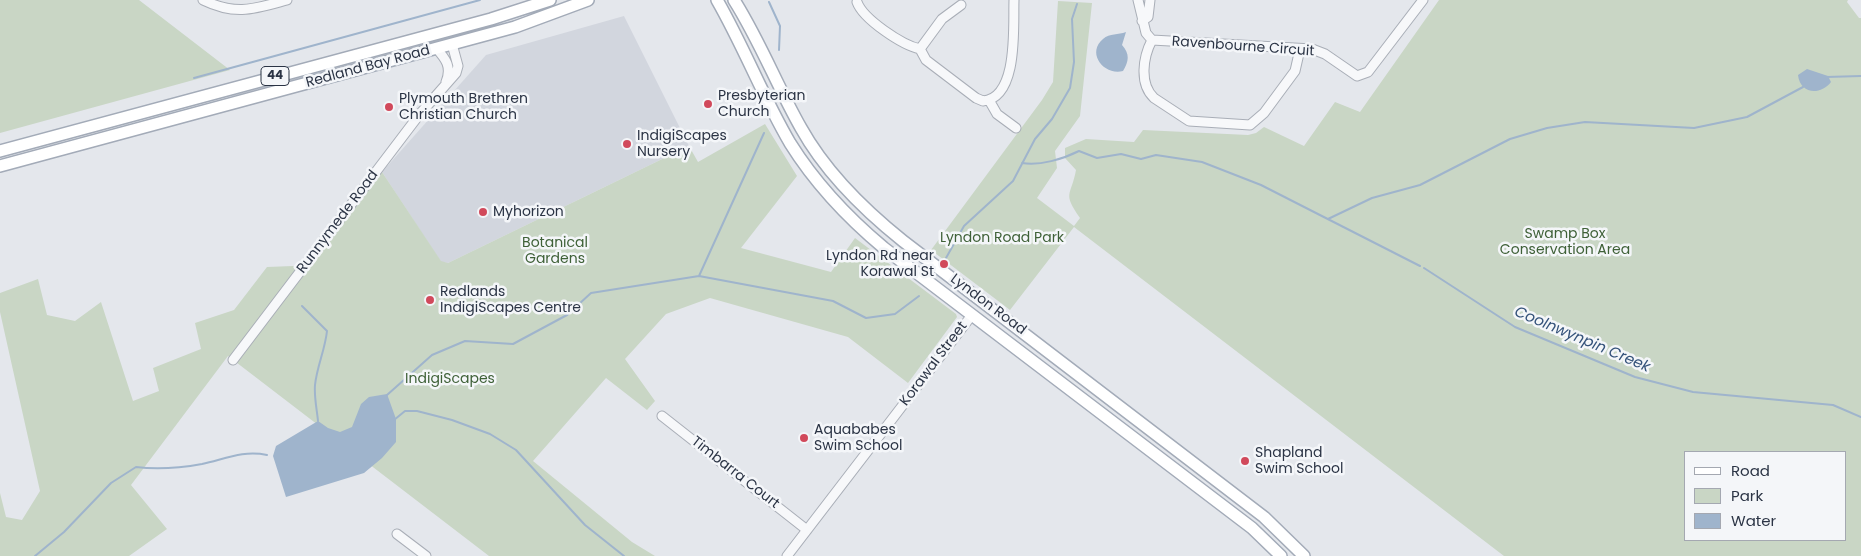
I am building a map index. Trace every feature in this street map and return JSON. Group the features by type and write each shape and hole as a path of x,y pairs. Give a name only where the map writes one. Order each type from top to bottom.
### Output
{"main road":[{"name":"Redland Bay Road","path":"0,151 442,32 550,0"},
{"name":"Redland Bay Road","path":"0,166 534,21 588,0"},
{"name":"Lyndon Road","path":"717,0 744,49 776,118 813,176 838,206 869,236 1252,528 1281,556"},
{"name":"Lyndon Road","path":"734,0 758,40 802,129 843,186 887,228 1264,517 1304,556"},
{"path":"442,32 444,46"},
{"path":"972,314 982,301"}],"street":[{"path":"203,0 231,11 251,10 287,0"},
{"path":"855,1 863,12 874,21 904,44 920,49 926,60 976,98 989,100 997,93 1010,73 1014,0"},
{"name":"Ravenbourne Circuit","path":"1138,0 1142,21 1148,37 1152,40 1319,51 1355,75 1365,75 1423,0"},
{"path":"1142,21 1148,17 1150,0"},
{"path":"920,49 942,19 961,5"},
{"path":"1152,40 1146,55 1144,81 1149,93 1154,98 1189,121 1243,126 1256,122 1264,113 1295,70 1300,49"},
{"path":"444,46 446,60 450,69 445,85"},
{"name":"Runnymede Road","path":"233,360 419,115 456,73 458,66 444,46"},
{"path":"989,100 996,114 1016,128"},
{"name":"Korawal Street","path":"787,556 972,314"},
{"name":"Timbarra Court","path":"662,416 807,530"},
{"path":"397,534 426,556"}],"shaded area":[{"path":"624,16 689,146 448,263 441,262 382,172 486,55"}],"green space":[{"path":"0,0 139,0 230,70 0,133"},
{"name":"Swamp Box Conservation Area","path":"1439,0 1848,0 1847,2 1859,18 1861,18 1861,556 1504,556 1074,227 1010,310 931,250 1042,100 1053,82 1058,1 1092,3 1080,116 1055,151 1057,168 1037,198 1074,226 1080,218 1071,203 1069,194 1076,170 1065,158 1065,148 1086,139 1134,142 1143,130 1248,135 1256,133 1264,127 1304,146 1335,102 1360,112"},
{"name":"IndigiScapes","path":"765,124 797,176 741,248 831,272 855,238 956,314 957,317 908,383 848,337 710,298 666,314 625,359 655,401 647,410 606,378 533,461 632,542 655,556 489,556 228,356 131,485 167,529 129,556 0,556 0,493 6,517 22,520 40,491 0,312 0,293 38,279 47,315 75,321 101,302 133,401 159,391 153,368 201,349 195,323 234,310 267,267 293,266 304,273 382,172 441,261 448,263 689,146 698,162"}],"water":[{"path":"1126,32 1122,45 1128,58 1123,71 1109,70 1104,67 1097,57 1098,45 1108,36"},
{"path":"1807,69 1828,76 1831,82 1816,91 1806,89 1802,86 1798,75"},
{"path":"387,394 396,419 396,442 382,458 364,473 286,497 273,456 276,446 318,421 328,428 340,432 352,427 361,404 369,397"}],"waterway":[{"path":"194,78 480,0"},
{"path":"769,2 780,26 779,50"},
{"name":"Coolnwynpin Creek","path":"946,258 964,226 1013,181 1035,139 1052,119 1070,88 1074,62 1072,19 1077,4"},
{"path":"1826,77 1861,76"},
{"path":"1328,219 1372,198 1420,185 1510,139 1547,128 1585,122 1694,128 1747,117 1803,87"},
{"path":"699,276 764,133"},
{"name":"Coolnwynpin Creek","path":"1022,163 1036,164 1051,161 1079,151 1097,158 1121,154 1141,159 1156,155 1202,162 1261,185 1420,266"},
{"name":"Coolnwynpin Creek","path":"1424,268 1515,327 1635,377 1693,392 1833,405 1861,417"},
{"name":"Coolnwynpin Creek","path":"387,395 432,355 465,341 513,344 567,315 591,293 699,276 833,301 866,318 895,314 919,296"},
{"path":"302,306 327,331 315,385 318,421"},
{"name":"Coolnwynpin Creek","path":"394,420 405,411 417,411 452,420 490,434 516,450 585,525 624,556"},
{"name":"Coolnwynpin Creek","path":"35,556 64,532 111,483 136,467 178,467 202,464 242,454 267,455"}],"place":[{"name":"Presbyterian Church","path":"708,104"},
{"name":"Plymouth Brethren Christian Church","path":"389,107"},
{"name":"IndigiScapes Nursery","path":"627,144"},
{"name":"Myhorizon","path":"483,212"},
{"name":"Lyndon Rd near Korawal St","path":"944,264"},
{"name":"Redlands IndigiScapes Centre","path":"430,300"},
{"name":"Aquababes Swim School","path":"804,438"},
{"name":"Shapland Swim School","path":"1245,461"}],"park label":[{"name":"Lyndon Road Park","path":"1002,238"},
{"name":"Botanical Gardens","path":"555,252"}]}
